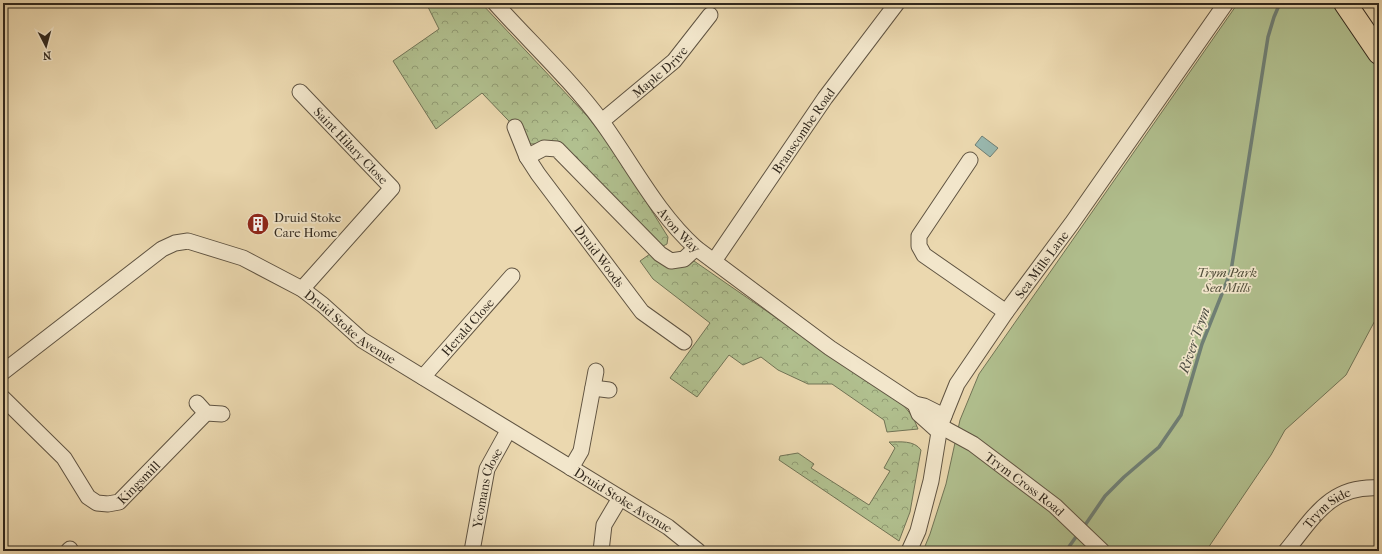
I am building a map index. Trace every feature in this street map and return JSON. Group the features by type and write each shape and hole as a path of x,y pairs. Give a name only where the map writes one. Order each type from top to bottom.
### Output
{"highway":[{"path":"1345,3 1379,53"},
{"path":"1362,3 1379,28"}],"street":[{"name":"Avon Way","path":"494,3 585,100 602,121 661,211 674,227 696,248 830,348 915,404 924,406 941,425"},
{"name":"Branscombe Road","path":"714,261 825,98 897,3"},
{"name":"Sea Mills Lane","path":"909,551 918,531 929,486 941,425 957,384 1006,312 1072,223 1226,3"},
{"name":"Maple Drive","path":"602,121 674,61 710,15"},
{"name":"Saint Hilary Close","path":"300,92 392,188 302,289"},
{"name":"Druid Woods","path":"515,127 527,157 642,312 684,342"},
{"path":"527,157 544,148 557,149 660,254 671,261 684,259 696,248"},
{"path":"962,164 919,236 919,246 924,255 1006,312"},
{"name":"Druid Stoke Avenue","path":"3,372 162,250 176,243 188,241 244,258 302,289 323,305 362,340 508,431 668,527 698,551"},
{"name":"Herald Close","path":"423,377 511,275"},
{"path":"571,468 581,451 596,371"},
{"path":"593,388 609,390"},
{"name":"Kingsmill","path":"3,398 64,458 88,497 97,503 108,504 119,502 202,408 222,414"},
{"name":"Trym Cross Road","path":"941,425 974,444 1055,506 1078,526 1102,551"},
{"name":"Yeomans Close","path":"468,548 487,469 508,431"},
{"name":"Trym Side","path":"1286,551 1320,510 1339,494 1352,489 1379,488"},
{"path":"601,551 604,525 620,498"}],"green space":[{"path":"426,3 481,3 588,117 619,158 668,237 667,244 659,248 553,143 531,144 482,93 436,129 393,61 439,29"},
{"name":"Trym Park Sea Mills","path":"1238,3 1333,3 1379,69 1379,313 1346,375 1285,430 1271,455 1206,551 923,551 946,484 960,420 979,374"},
{"path":"650,254 686,265 694,261 904,406 913,417 918,429 887,432 884,420 832,384 808,384 778,370 761,357 743,365 729,355 697,397 670,378 710,323 653,279 640,261"},
{"path":"889,442 911,443 921,450 910,512 899,541 779,460 780,456 798,453 814,464 811,468 869,505 890,471 884,468 895,448"}],"water":[{"path":"982,136 998,148 990,157 975,145"}],"waterway":[{"name":"River Trym","path":"1083,528 1105,496 1124,477 1159,447 1181,415 1202,344 1231,271 1268,37 1280,3"},
{"name":"River Trym","path":"1066,551 1078,534"}],"place":[{"name":"Druid Stoke Care Home","path":"258,224"}]}
